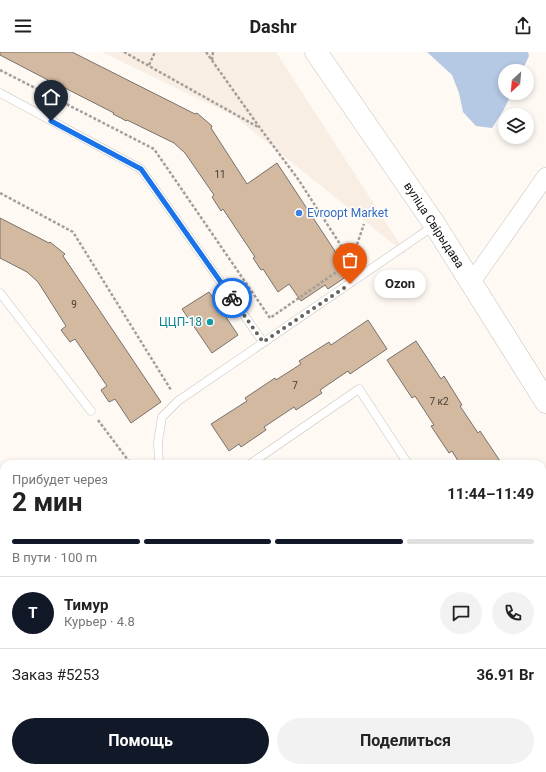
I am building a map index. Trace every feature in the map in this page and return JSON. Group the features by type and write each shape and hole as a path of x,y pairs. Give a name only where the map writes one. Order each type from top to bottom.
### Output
{"main road":[{"name":"вуліца Свірыдава","path":"316,52 435,225 546,402"}],"street":[{"path":"471,283 546,176"}],"lane":[{"path":"0,93 141,169 263,342"},
{"path":"159,460 158,442 162,417 178,401 263,342 325,302 435,225"},
{"path":"0,293 91,411"},
{"path":"256,460 359,389 405,460"}],"path":[{"path":"124,52 260,128"},
{"path":"149,65 155,52"},
{"path":"206,52 298,179 351,262"},
{"path":"212,60 213,52"},
{"path":"0,70 154,149 270,318 351,262 364,224"},
{"path":"0,193 73,232 178,401"},
{"path":"91,411 128,460"}],"shaded area":[{"path":"102,52 276,52 407,255 234,116"}],"water":[{"path":"427,52 528,52 529,56 525,64 498,64 498,100 508,100 504,108 498,108 498,119 492,128 476,126 463,112 459,93 452,75"}],"building":[{"path":"0,52 72,52 195,114 197,113 212,126 211,128 247,184 277,163 350,274 328,289 325,285 301,301 289,284 278,292 263,269 261,270 253,258 255,257 223,209 221,211 212,197 214,195 185,153 174,143 127,120 126,121 113,114 114,113 61,86 60,88 47,82 48,80 0,55"},
{"path":"0,218 49,243 50,242 65,254 63,256 161,402 131,423 115,399 109,402 101,390 107,386 75,339 70,342 61,330 66,326 38,282 27,272 0,258"},
{"name":"ЦЦП-18","path":"209,292 238,335 212,353 182,309"},
{"path":"368,320 387,349 350,374 348,371 320,390 322,393 296,410 294,407 264,427 266,430 241,447 239,444 229,451 211,424 247,401 245,398 275,378 276,380 301,364 299,361 329,342 331,345"},
{"path":"416,341 441,379 444,376 462,405 460,406 478,433 480,431 499,460 458,460 452,451 449,453 431,426 434,425 415,396 412,398 387,360"}],"way so far":[{"path":"232,298 263,342 350,284"}],"place":[{"name":"Evroopt Market","path":"299,213"},
{"name":"Ozon","path":"350,284"},
{"name":"ЦЦП-18","path":"210,322"}],"route":[{"path":"51,121 141,169 232,298"}]}
